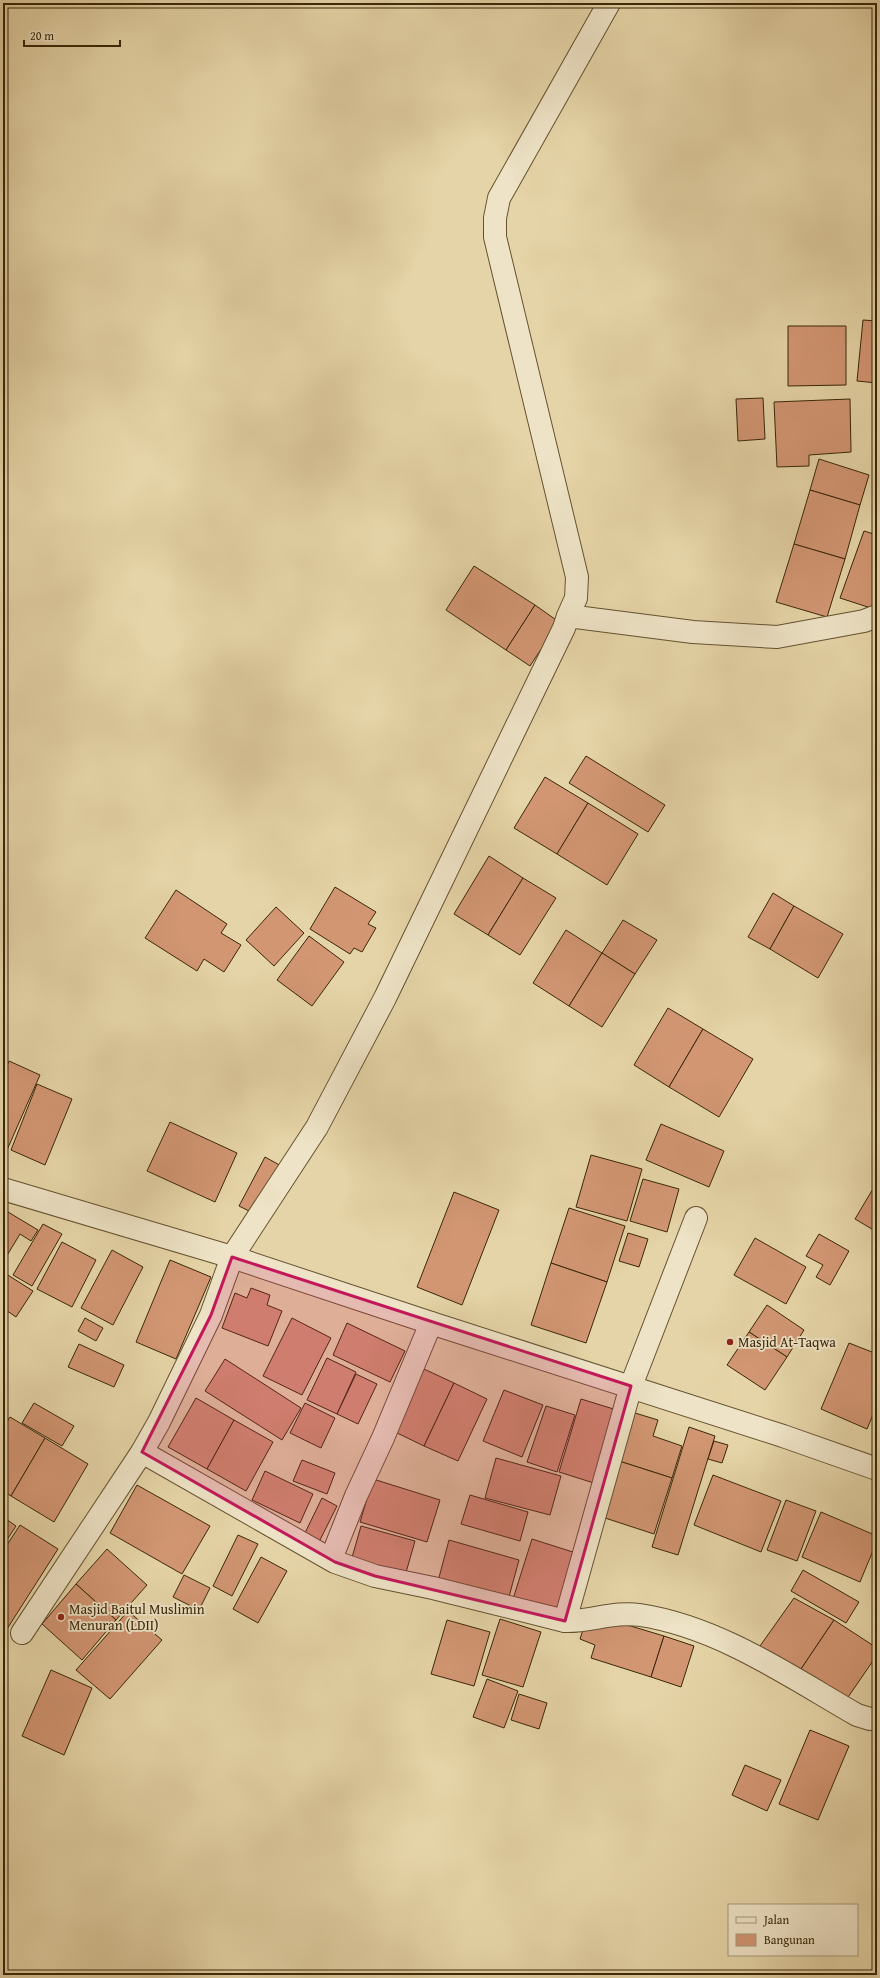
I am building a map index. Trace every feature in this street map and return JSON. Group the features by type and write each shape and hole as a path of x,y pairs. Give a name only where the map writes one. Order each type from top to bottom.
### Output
{"street":[{"path":"22,1633 142,1452 159,1422 212,1315 232,1257 321,1120 385,998 564,628 576,598 577,577 495,237 495,218 500,198 609,3"},
{"path":"568,616 693,632 777,637 864,621 877,616"},
{"path":"3,1189 232,1257 431,1323 632,1386 877,1469"},
{"path":"565,1620 632,1386 696,1218"},
{"path":"331,1559 356,1496 383,1438 431,1323"},
{"path":"142,1452 331,1559 375,1576 433,1588 565,1620 579,1622 622,1614 666,1621 693,1630 748,1653 857,1715 870,1719 877,1718"}],"highlighted area":[{"path":"232,1257 631,1386 565,1621 375,1576 335,1562 142,1452 211,1315"}],"building":[{"path":"863,320 877,321 877,383 857,381"},
{"path":"788,326 846,326 846,385 788,386"},
{"path":"763,398 765,439 738,441 736,399"},
{"path":"850,399 851,452 809,455 809,466 777,467 774,402"},
{"path":"819,459 869,475 860,505 810,490"},
{"path":"810,490 860,505 845,559 794,544"},
{"path":"864,531 877,535 877,610 840,598"},
{"path":"794,544 845,559 827,617 776,602"},
{"path":"474,566 535,605 506,650 446,610"},
{"path":"535,605 559,622 530,666 506,650"},
{"path":"586,756 665,805 648,832 569,783"},
{"path":"545,777 588,803 557,854 514,828"},
{"path":"588,803 638,834 607,885 557,854"},
{"path":"489,856 523,878 488,935 454,914"},
{"path":"523,878 556,898 520,955 488,935"},
{"path":"335,887 376,912 368,924 376,928 362,952 354,948 350,954 310,929"},
{"path":"176,890 227,924 221,933 241,945 224,972 204,959 197,971 145,938"},
{"path":"773,893 794,906 770,949 748,937"},
{"path":"794,906 843,934 818,978 770,949"},
{"path":"276,907 304,933 274,966 246,940"},
{"path":"623,920 657,940 635,974 602,953"},
{"path":"566,930 602,953 569,1006 533,983"},
{"path":"309,936 344,962 312,1006 277,980"},
{"path":"602,953 635,974 602,1027 569,1006"},
{"path":"668,1008 703,1029 669,1087 634,1065"},
{"path":"703,1029 753,1059 719,1117 669,1087"},
{"path":"9,1061 40,1075 3,1159 3,1075"},
{"path":"37,1084 72,1099 45,1165 11,1150"},
{"path":"170,1122 237,1153 215,1202 147,1171"},
{"path":"661,1124 724,1151 709,1187 646,1160"},
{"path":"591,1155 642,1169 627,1221 576,1207"},
{"path":"265,1157 283,1167 257,1215 239,1206"},
{"path":"643,1179 679,1189 667,1232 630,1221"},
{"path":"877,1182 877,1232 855,1219"},
{"path":"454,1192 499,1210 462,1305 417,1287"},
{"path":"569,1208 625,1226 607,1282 551,1263"},
{"path":"8,1212 38,1230 31,1241 20,1234 3,1262 3,1220"},
{"path":"43,1224 62,1234 32,1286 13,1275"},
{"path":"628,1233 648,1239 639,1267 619,1261"},
{"path":"819,1234 849,1251 830,1285 816,1277 823,1265 806,1256"},
{"path":"755,1238 806,1267 786,1304 734,1275"},
{"path":"62,1242 96,1260 72,1307 37,1289"},
{"path":"112,1250 143,1267 113,1325 81,1308"},
{"path":"170,1260 211,1277 176,1359 136,1342"},
{"path":"551,1263 607,1282 586,1343 531,1325"},
{"path":"3,1272 33,1291 16,1317 3,1308"},
{"path":"251,1288 270,1295 267,1305 282,1311 268,1346 222,1328 235,1293 247,1298"},
{"path":"767,1305 804,1330 787,1357 749,1332"},
{"path":"85,1318 103,1328 96,1341 78,1331"},
{"path":"292,1318 331,1338 302,1395 263,1376"},
{"path":"347,1323 405,1351 390,1382 333,1355"},
{"path":"749,1332 787,1357 765,1390 727,1365"},
{"path":"849,1343 877,1354 877,1405 867,1429 821,1409"},
{"path":"79,1344 124,1365 114,1387 68,1367"},
{"path":"327,1358 356,1372 337,1414 307,1400"},
{"path":"225,1359 301,1408 282,1440 205,1391"},
{"path":"424,1369 454,1383 424,1446 395,1432"},
{"path":"356,1374 377,1384 358,1424 337,1414"},
{"path":"454,1383 487,1399 458,1461 424,1446"},
{"path":"504,1390 543,1405 522,1457 483,1441"},
{"path":"196,1398 234,1420 207,1469 168,1447"},
{"path":"581,1399 620,1411 597,1484 559,1472"},
{"path":"34,1403 74,1426 62,1446 22,1423"},
{"path":"305,1403 335,1418 321,1448 290,1433"},
{"path":"546,1406 575,1415 557,1472 527,1462"},
{"path":"635,1413 658,1420 653,1436 682,1446 672,1478 619,1461"},
{"path":"10,1417 45,1438 11,1496 3,1491 3,1428"},
{"path":"234,1420 273,1442 246,1491 207,1469"},
{"path":"689,1427 715,1436 678,1555 652,1547"},
{"path":"45,1438 88,1464 54,1522 11,1496"},
{"path":"714,1441 728,1445 722,1463 708,1459"},
{"path":"496,1458 561,1476 550,1515 485,1498"},
{"path":"302,1460 335,1473 327,1494 293,1481"},
{"path":"619,1461 672,1478 654,1534 602,1517"},
{"path":"265,1471 313,1494 300,1523 252,1500"},
{"path":"713,1475 781,1501 761,1552 694,1525"},
{"path":"373,1479 440,1500 427,1542 360,1522"},
{"path":"137,1485 210,1526 182,1574 110,1533"},
{"path":"470,1495 528,1512 520,1541 461,1524"},
{"path":"322,1498 337,1506 319,1542 304,1535"},
{"path":"786,1500 816,1511 797,1561 767,1550"},
{"path":"821,1512 877,1536 877,1541 860,1582 802,1557"},
{"path":"3,1517 16,1526 3,1546"},
{"path":"20,1525 58,1549 7,1629 3,1626 3,1551"},
{"path":"361,1526 415,1541 405,1576 351,1561"},
{"path":"238,1535 258,1544 232,1596 213,1586"},
{"path":"532,1539 576,1553 557,1613 513,1599"},
{"path":"449,1540 519,1560 507,1604 437,1585"},
{"path":"107,1549 147,1585 116,1620 76,1584"},
{"path":"261,1557 287,1571 258,1623 233,1609"},
{"path":"803,1570 859,1602 846,1623 791,1591"},
{"path":"184,1575 210,1588 199,1610 173,1597"},
{"path":"76,1584 116,1620 82,1660 42,1624"},
{"path":"794,1598 834,1620 799,1672 760,1646"},
{"path":"128,1611 162,1640 110,1699 76,1670"},
{"path":"604,1618 664,1636 651,1677 591,1658 595,1645 580,1639 585,1623"},
{"path":"500,1619 541,1632 523,1687 482,1675"},
{"path":"447,1620 490,1632 474,1686 431,1674"},
{"path":"834,1620 877,1648 877,1655 844,1703 799,1672"},
{"path":"664,1636 694,1646 681,1687 651,1677"},
{"path":"51,1670 92,1688 64,1755 22,1736"},
{"path":"487,1679 518,1691 504,1728 473,1717"},
{"path":"519,1694 547,1703 539,1729 511,1720"},
{"path":"810,1730 849,1746 818,1820 779,1804"},
{"path":"745,1765 781,1780 767,1811 732,1795"}],"place":[{"name":"Masjid At-Taqwa","path":"730,1342"},
{"name":"Masjid Baitul Muslimin Menuran (LDII)","path":"61,1617"}]}
